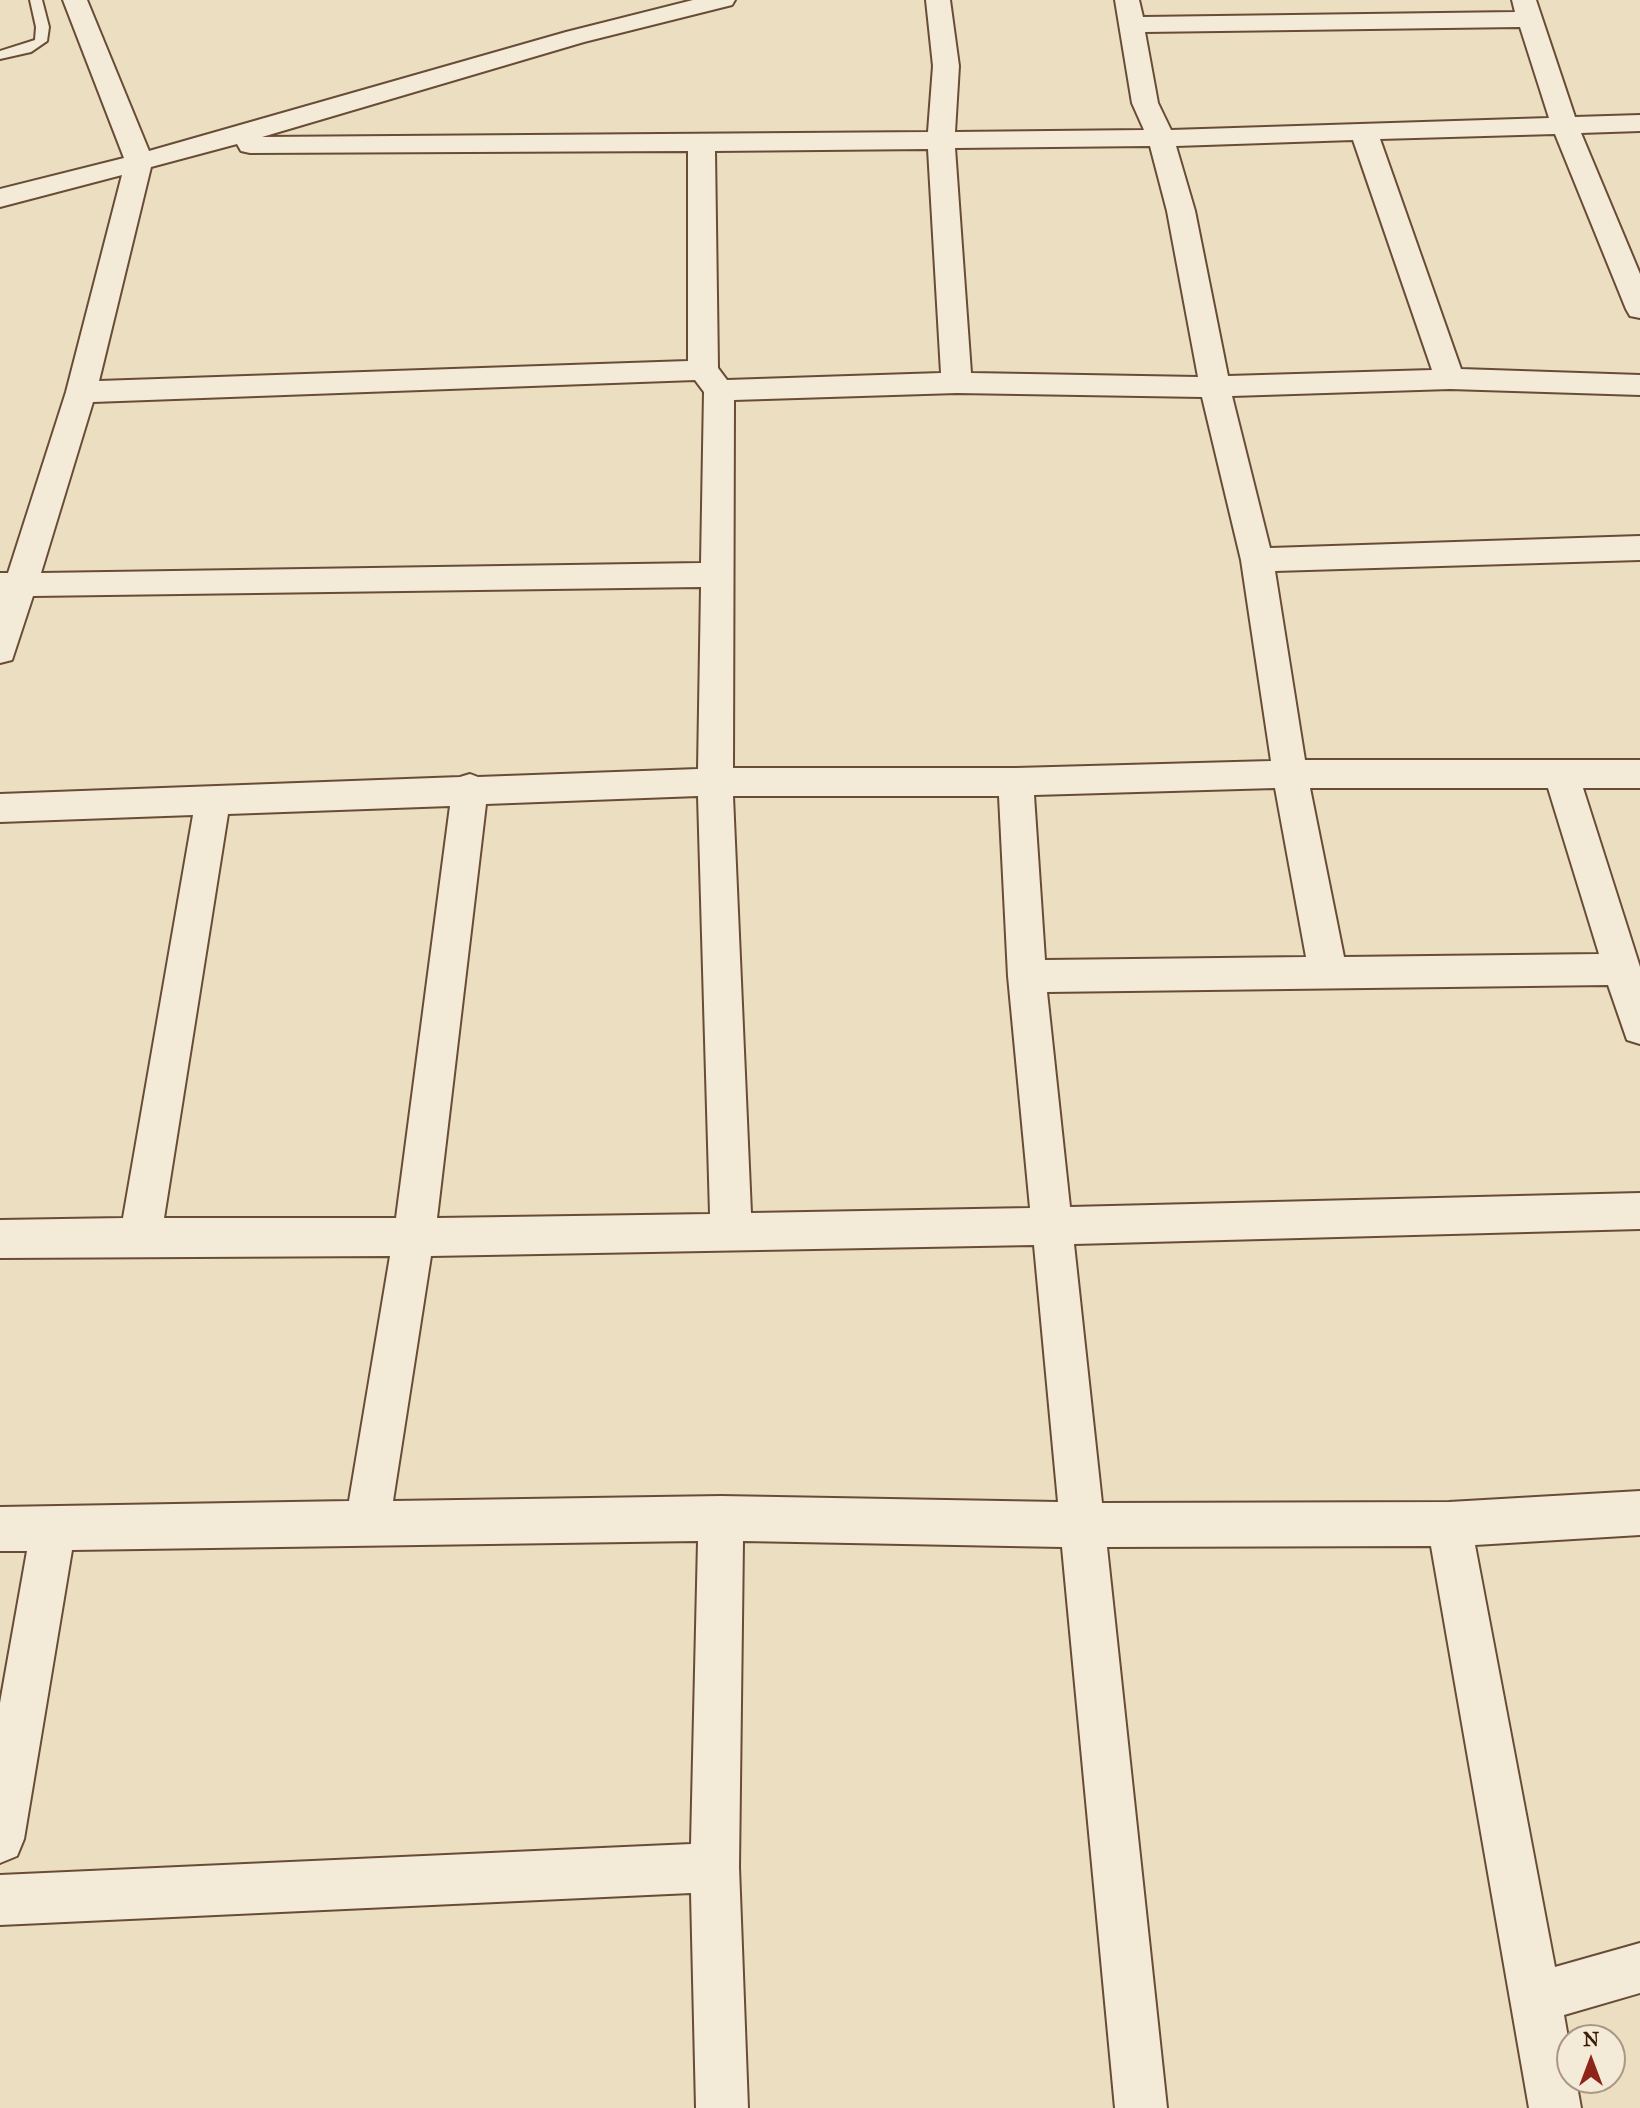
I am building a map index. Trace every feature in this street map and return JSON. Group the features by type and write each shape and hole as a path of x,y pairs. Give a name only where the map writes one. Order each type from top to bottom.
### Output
{"street":[{"path":"0,651 10,585 80,392 139,161 75,0"},
{"path":"0,198 205,145 575,37 723,0"},
{"path":"938,0 946,66 941,140 957,383"},
{"path":"1328,973 1290,774 1257,560 1215,387 1181,211 1161,138 1144,103 1129,13 1527,9 1564,124 1640,309"},
{"path":"205,145 1161,138 1640,122"},
{"path":"1364,132 1450,379"},
{"path":"701,143 716,575 715,782 731,1232"},
{"path":"80,392 711,380 1215,387 1450,379 1640,385"},
{"path":"1257,560 1640,548"},
{"path":"10,585 716,575"},
{"path":"0,808 715,782 1016,782 1290,774 1640,774"},
{"path":"1562,775 1640,1028"},
{"path":"1016,782 1027,976 1085,1525 1141,2108"},
{"path":"367,1524 414,1237 470,789"},
{"path":"141,1234 213,799"},
{"path":"1027,976 1622,969"},
{"path":"0,1238 141,1234 414,1237 1052,1227 1640,1211"},
{"path":"0,1529 721,1518 1085,1525 1449,1524 1640,1513"},
{"path":"721,1518 715,1867 722,2108"},
{"path":"1449,1524 1555,2108"},
{"path":"0,1839 52,1530"},
{"path":"0,1900 715,1867"},
{"path":"1534,1998 1640,1968"}],"lane":[{"path":"0,55 39,46 44,40 45,32 36,0"}]}
